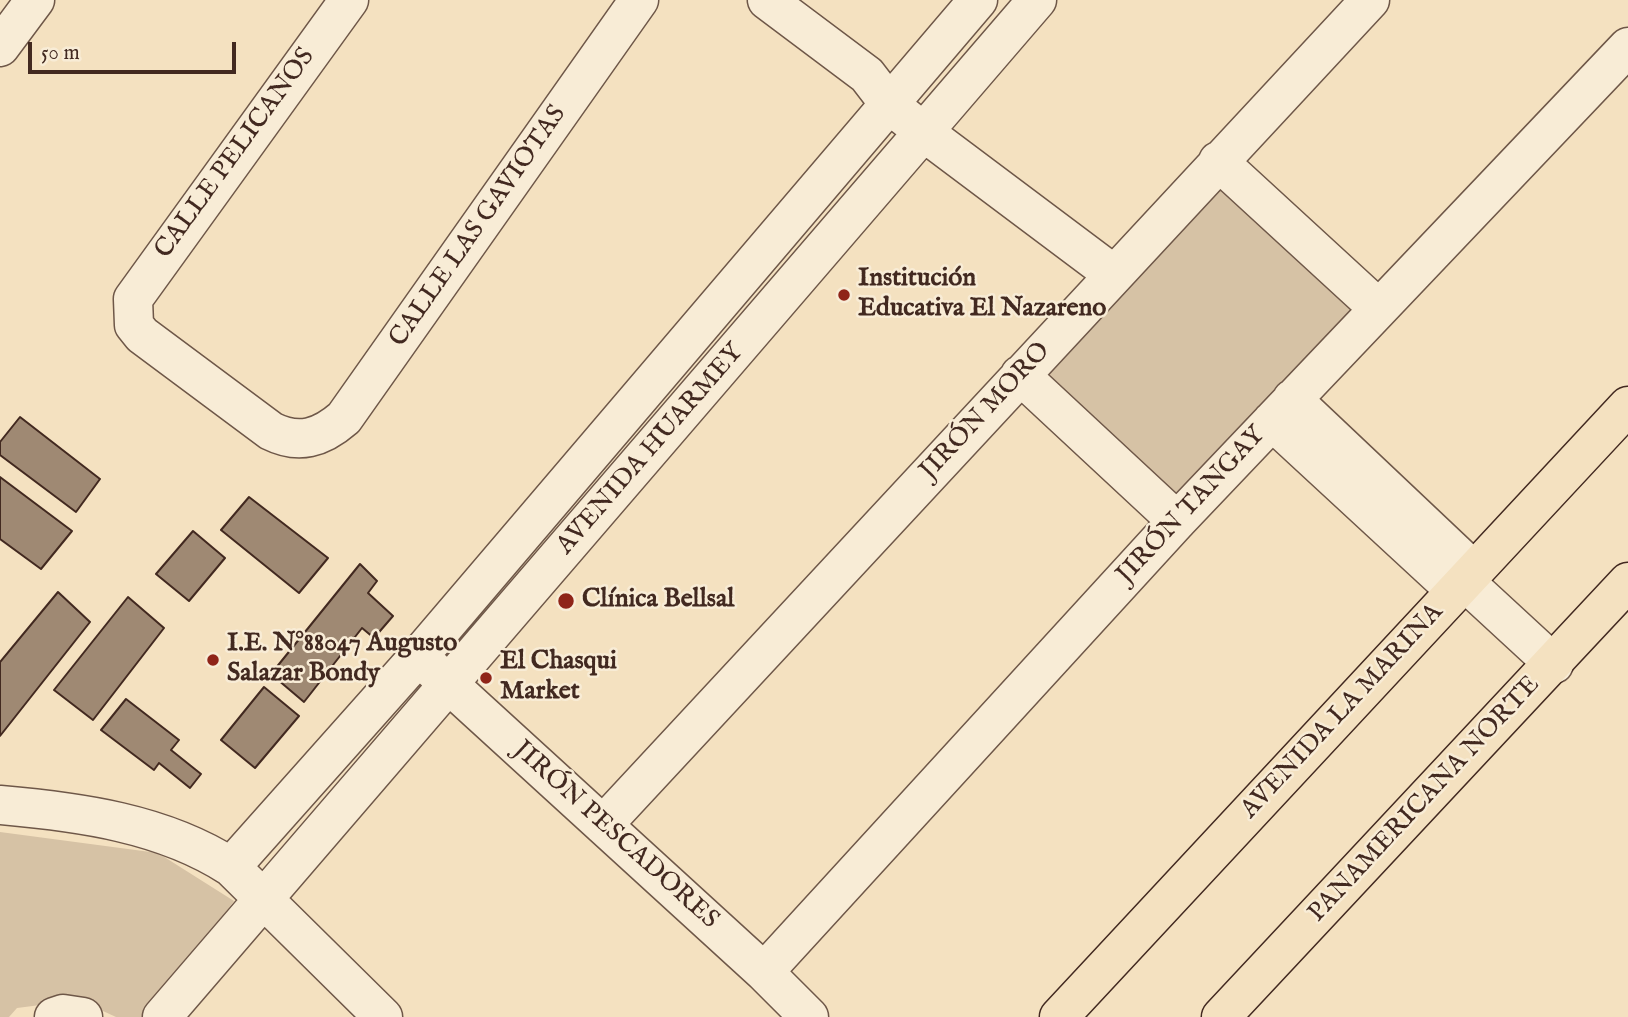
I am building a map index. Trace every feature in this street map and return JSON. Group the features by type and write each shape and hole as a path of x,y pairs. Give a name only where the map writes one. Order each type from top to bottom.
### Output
{"main road":[{"name":"AVENIDA LA MARINA","path":"1059,1017 1628,406"},
{"name":"PANAMERICANA NORTE","path":"1221,1017 1628,582"}],"street":[{"path":"0,47 35,0"},
{"name":"CALLE PELICANOS","path":"307,439 287,439 271,431 142,335 134,325 131,312 133,299 139,289 349,0"},
{"name":"CALLE LAS GAVIOTAS","path":"307,439 328,433 344,418 639,0"},
{"path":"767,0 1122,264"},
{"name":"AVENIDA HUARMEY","path":"231,867 418,657 887,89 978,0"},
{"name":"AVENIDA HUARMEY","path":"162,1017 262,897 1037,0"},
{"name":"JIRÓN MORO","path":"603,825 1370,0"},
{"name":"JIRÓN TANGAY","path":"764,972 1177,521 1628,47"},
{"path":"1218,162 1378,308"},
{"path":"1020,375 1177,521"},
{"path":"1282,410 1554,664"},
{"name":"JIRÓN PESCADORES","path":"418,657 764,972 808,1017"},
{"path":"0,805 39,809 161,831 231,867 383,1017"},
{"path":"54,1017 83,1017"}],"shaded area":[{"path":"1220,175 1364,312 1180,512 1035,374"},
{"path":"0,832 158,853 234,901 149,1017 116,1017 79,1000 17,1008 9,1017 0,1017"}],"building":[{"path":"20,417 100,479 76,512 0,455 0,442"},
{"path":"0,477 72,531 41,569 0,539"},
{"path":"249,497 328,558 299,593 221,530"},
{"path":"193,531 225,558 189,601 156,574"},
{"path":"360,564 377,581 368,593 393,616 374,638 362,628 304,702 271,674"},
{"path":"58,592 90,622 0,736 0,662"},
{"path":"128,597 164,628 93,720 54,690"},
{"path":"264,687 299,716 255,768 221,740"},
{"path":"126,699 179,740 171,750 201,774 190,788 159,763 154,770 101,730"}],"place":[{"name":"Institución Educativa El Nazareno","path":"844,295"},
{"name":"Clínica Bellsal","path":"566,601"},
{"name":"I.E. N°88047 Augusto Salazar Bondy","path":"213,660"},
{"name":"El Chasqui Market","path":"486,678"}]}
